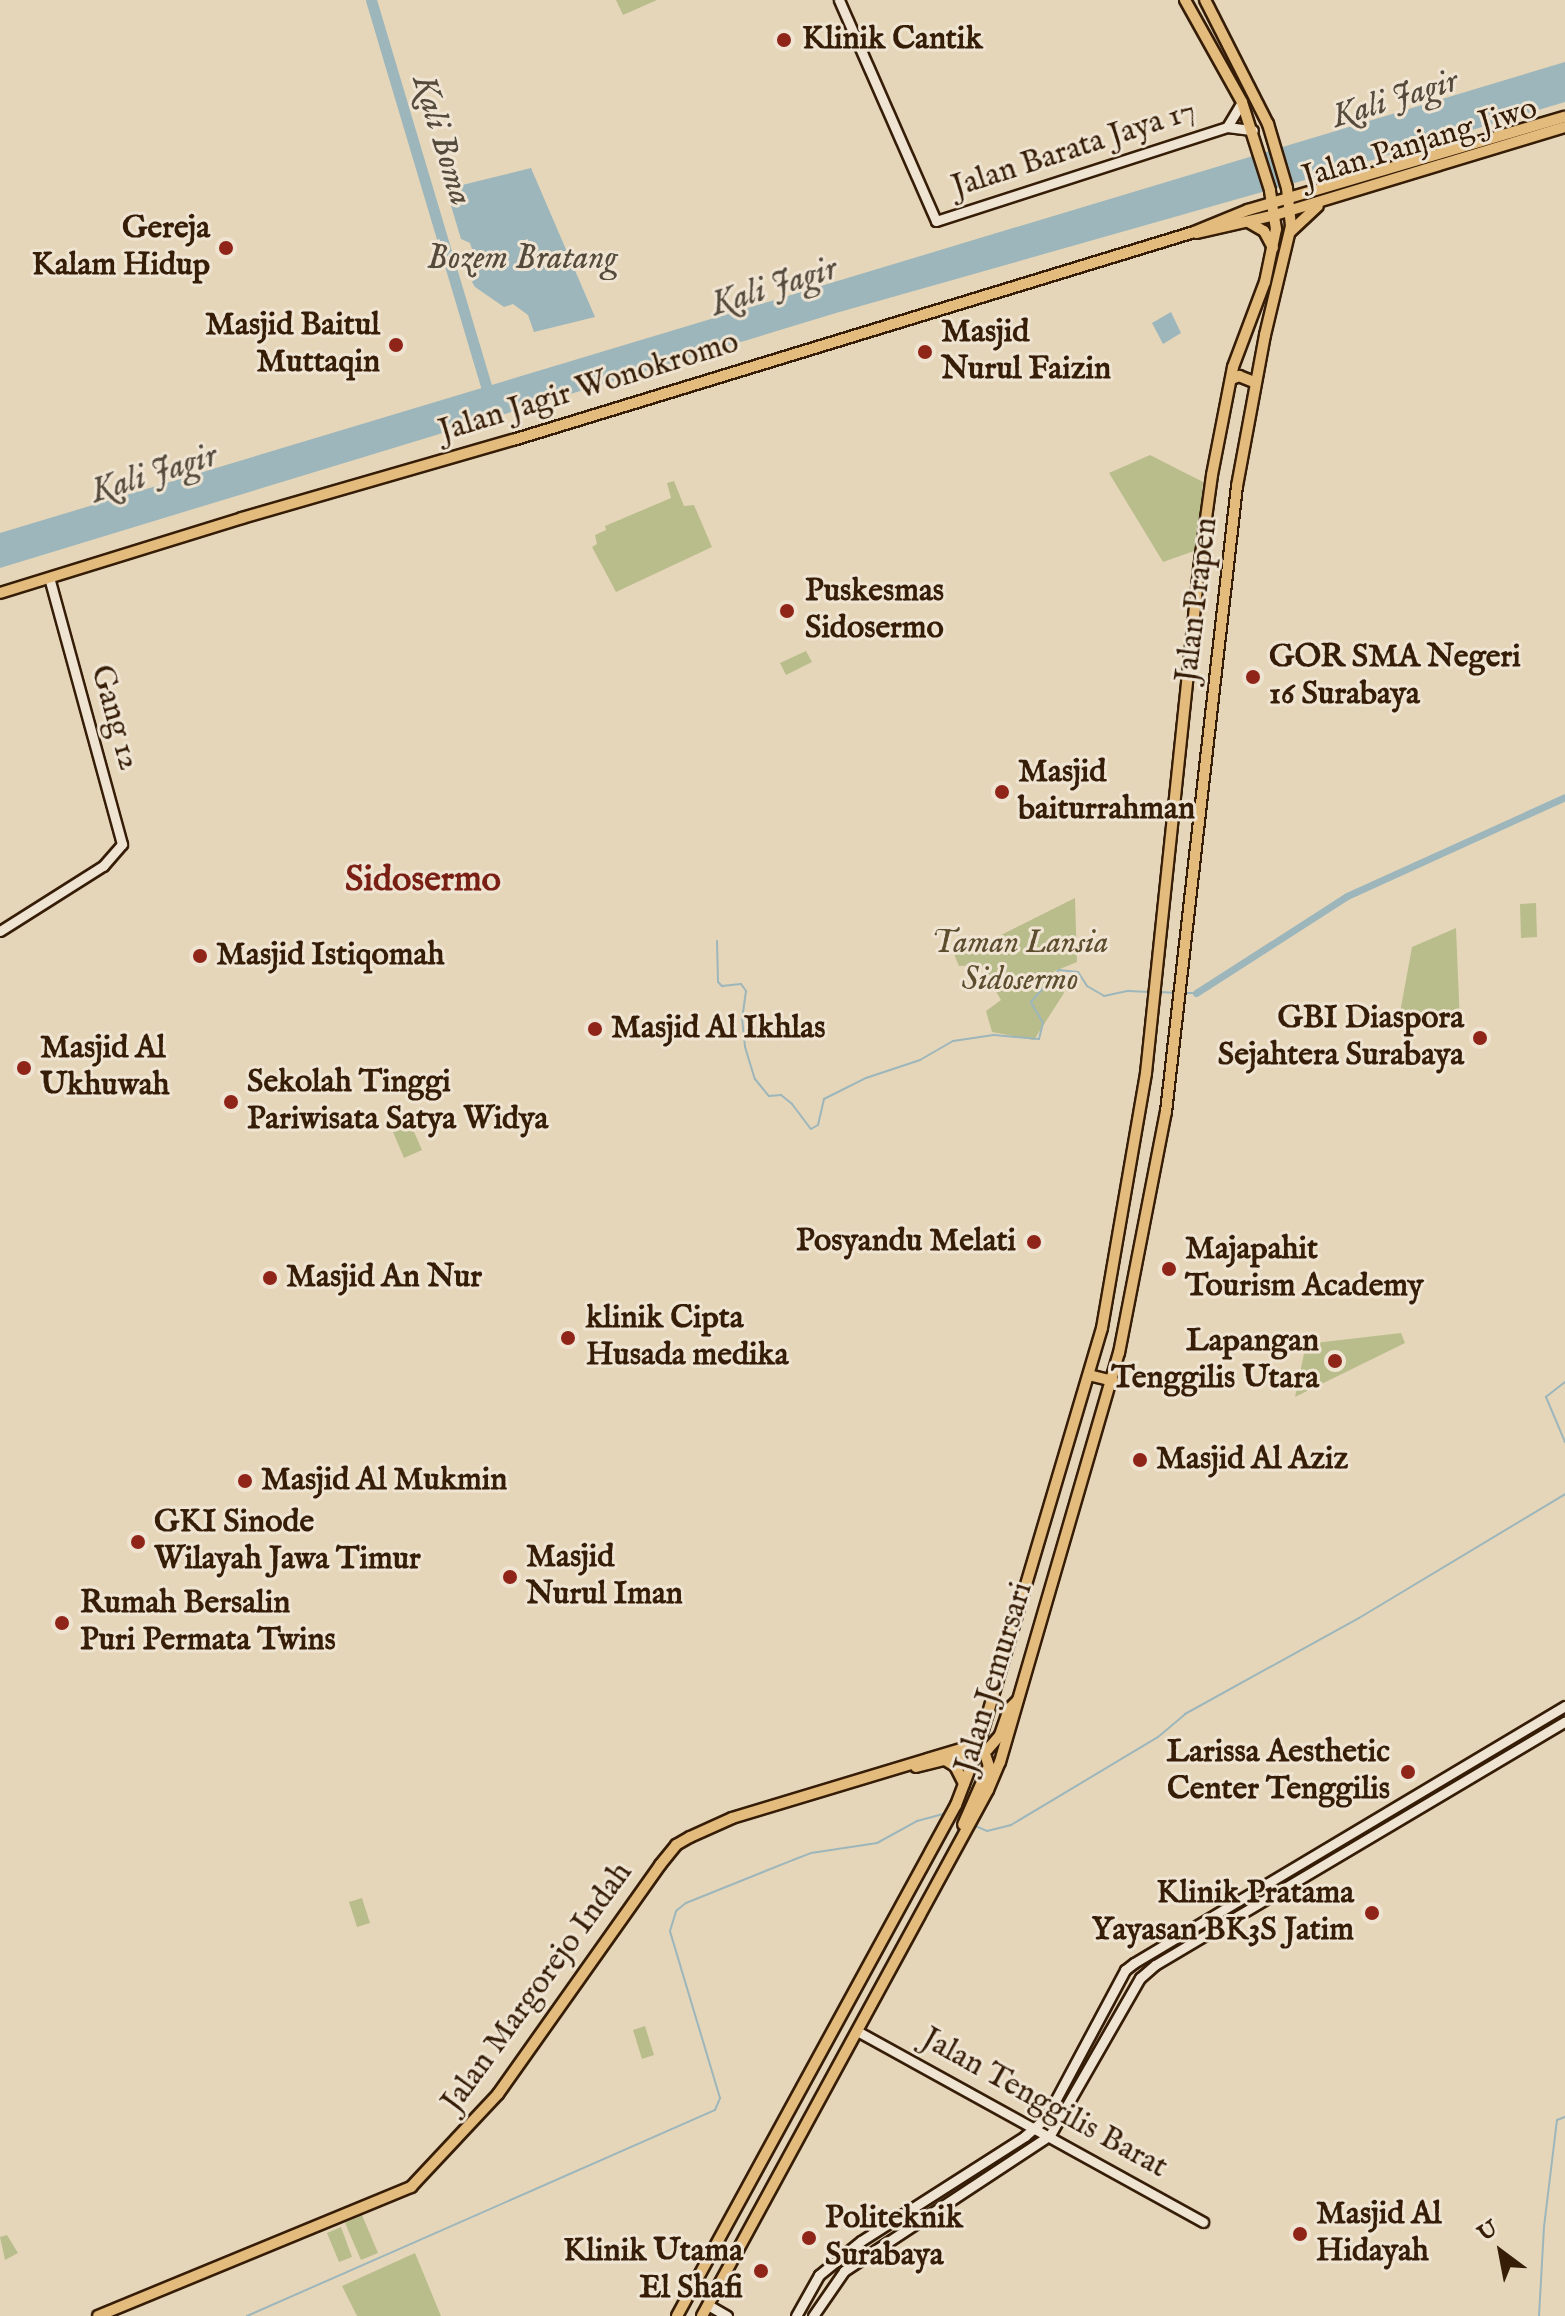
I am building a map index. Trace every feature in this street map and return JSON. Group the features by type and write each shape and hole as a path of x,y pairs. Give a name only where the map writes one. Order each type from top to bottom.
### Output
{"main road":[{"name":"Jalan Barata Jaya 17","path":"839,0 936,221 1227,127 1253,130"},
{"name":"Jalan Prapen","path":"1180,999 1204,741 1237,486 1244,379 1273,248 1275,215 1253,130 1242,102 1185,0"},
{"name":"Jalan Prapen","path":"1154,999 1185,738 1198,576 1212,475 1290,232 1288,199 1274,139 1248,79 1205,0"},
{"name":"Jalan Barata Jaya 17","path":"1227,127 1242,102"},
{"name":"Jalan Panjang Jiwo","path":"1274,203 1565,117"},
{"name":"Jalan Panjang Jiwo","path":"1288,199 1334,196 1565,127"},
{"path":"1290,232 1304,215 1334,196"},
{"name":"Jalan Jagir Wonokromo","path":"1194,232 1205,233 1275,215 1288,199"},
{"name":"Jalan Jagir Wonokromo","path":"0,593 1194,232 1274,203"},
{"path":"1248,223 1264,231 1273,248"},
{"name":"Gang 12","path":"0,931 103,866 118,850 121,835 49,578"},
{"name":"Jalan Jemursari","path":"677,2316 953,1810 977,1750 1102,1328 1146,1073 1154,999"},
{"name":"Jalan Jemursari","path":"970,1818 1000,1762 1113,1381 1140,1260 1166,1112 1180,999"},
{"path":"1089,1375 1113,1381"},
{"path":"977,1750 988,1749 997,1740 1009,1709 1018,1699"},
{"path":"796,2316 819,2275 840,2258 1046,2118 1125,1970 1226,1906 1565,1706"},
{"path":"813,2316 844,2271 1050,2135 1140,1978 1233,1917 1565,1722"},
{"name":"Jalan Margorejo Indah","path":"910,1766 915,1761 960,1747 977,1750"},
{"path":"702,2316 956,1851 989,1766 987,1757 977,1750"},
{"name":"Jalan Margorejo Indah","path":"98,2316 411,2187 498,2094 673,1850 706,1829 910,1766 977,1750"},
{"path":"945,1760 955,1766 964,1784"},
{"path":"1455,1771 1462,1784"},
{"path":"1226,1906 1233,1917"},
{"name":"Jalan Tenggilis Barat","path":"859,2032 1203,2222"},
{"path":"708,2305 727,2316"}],"green space":[{"path":"616,0 657,0 623,15"},
{"path":"1150,455 1203,482 1197,550 1163,562 1109,473"},
{"path":"674,481 684,506 694,505 712,547 616,592 592,547 597,544 595,535 606,530 605,526 671,498 667,483"},
{"path":"806,651 812,662 786,675 780,663"},
{"name":"Taman Lansia Sidosermo","path":"1075,898 1077,962 1053,972 1064,993 1034,1040 992,1032 986,1011 1001,1000 981,965 959,966 953,952 997,937"},
{"path":"1536,903 1537,937 1521,938 1520,904"},
{"path":"1456,928 1460,1024 1397,1029 1412,947"},
{"path":"411,1125 422,1150 404,1158 393,1132"},
{"name":"Lapangan Tenggilis Utara","path":"1401,1333 1405,1343 1295,1397 1306,1344"},
{"path":"362,1898 370,1923 357,1927 349,1902"},
{"path":"645,2026 654,2055 642,2059 633,2030"},
{"path":"362,2215 378,2253 361,2260 345,2223"},
{"path":"341,2227 352,2257 339,2262 327,2233"},
{"path":"7,2235 18,2253 5,2260 0,2237"},
{"path":"415,2253 441,2316 357,2316 342,2286"}],"water":[{"name":"Kali Jagir","path":"1565,62 1565,102 1319,176 836,313 0,568 0,533"},
{"name":"Bozem Bratang","path":"531,168 595,317 534,332 528,315 513,304 504,307 475,287 472,282 479,271 470,243 461,239 446,189"},
{"path":"1171,312 1181,333 1163,344 1152,323"}],"waterway":[{"name":"Kali Boma","path":"371,0 487,388"},
{"path":"1196,993 1347,896 1565,797"},
{"path":"717,941 718,982 722,986 741,984 746,991 742,1018 745,1047 755,1079 769,1096 781,1095 792,1104 811,1129 818,1125 824,1099 866,1078 920,1060 953,1041 994,1035 1039,1039 1043,1023 1031,1002 1059,970 1078,972 1087,986 1104,996 1128,991 1149,992"},
{"path":"1160,992 1177,993"},
{"path":"1184,993 1196,993"},
{"path":"1565,1382 1546,1397 1565,1442"},
{"path":"973,1825 987,1831 1011,1825 1158,1737 1185,1714 1359,1618 1565,1494"},
{"path":"247,2316 715,2110 720,2098 670,1931 676,1911 686,1903 811,1853 877,1843 917,1821 946,1813"},
{"path":"1539,2316 1544,2227 1557,2120 1565,2117"}],"place":[{"name":"Klinik Cantik","path":"784,40"},
{"name":"Gereja Kalam Hidup","path":"226,248"},
{"name":"Masjid Baitul Muttaqin","path":"396,345"},
{"name":"Masjid Nurul Faizin","path":"925,352"},
{"name":"Puskesmas Sidosermo","path":"787,611"},
{"name":"GOR SMA Negeri 16 Surabaya","path":"1253,677"},
{"name":"Masjid baiturrahman","path":"1002,792"},
{"name":"Masjid Istiqomah","path":"200,956"},
{"name":"Masjid Al Ikhlas","path":"595,1029"},
{"name":"GBI Diaspora Sejahtera Surabaya","path":"1480,1038"},
{"name":"Masjid Al Ukhuwah","path":"24,1068"},
{"name":"Sekolah Tinggi Pariwisata Satya Widya","path":"231,1102"},
{"name":"Posyandu Melati","path":"1034,1242"},
{"name":"Majapahit Tourism Academy","path":"1169,1269"},
{"name":"Masjid An Nur","path":"270,1278"},
{"name":"klinik Cipta Husada medika","path":"568,1338"},
{"name":"Lapangan Tenggilis Utara","path":"1335,1361"},
{"name":"Masjid Al Aziz","path":"1140,1460"},
{"name":"Masjid Al Mukmin","path":"245,1481"},
{"name":"GKI Sinode Wilayah Jawa Timur","path":"138,1542"},
{"name":"Masjid Nurul Iman","path":"510,1577"},
{"name":"Rumah Bersalin Puri Permata Twins","path":"62,1623"},
{"name":"Larissa Aesthetic Center Tenggilis","path":"1408,1772"},
{"name":"Klinik Pratama Yayasan BK3S Jatim","path":"1372,1913"},
{"name":"Masjid Al Hidayah","path":"1300,2234"},
{"name":"Politeknik Surabaya","path":"809,2238"},
{"name":"Klinik Utama El Shafi","path":"761,2271"}],"district":[{"name":"Sidosermo","path":"423,881"}]}
